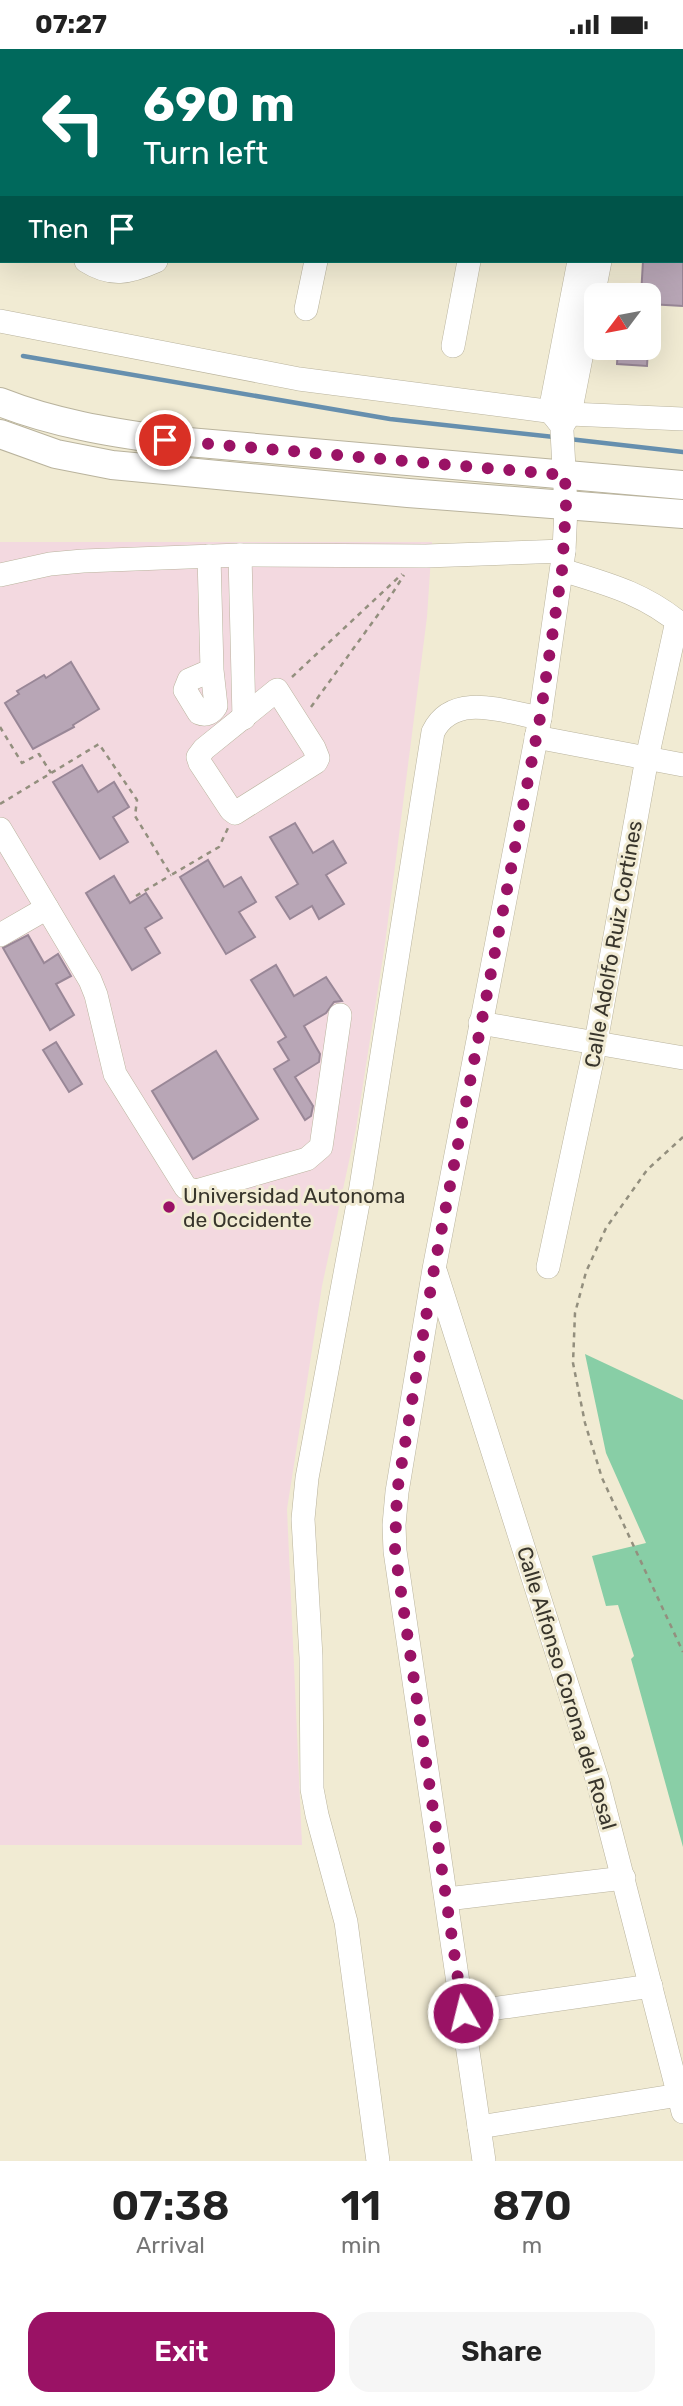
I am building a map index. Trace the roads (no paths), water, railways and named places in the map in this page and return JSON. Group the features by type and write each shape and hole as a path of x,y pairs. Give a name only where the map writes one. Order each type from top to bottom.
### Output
{"main road":[{"path":"0,402 56,421 165,440 564,467 683,485"},
{"path":"0,434 56,454 112,465 566,507 683,514"}],"street":[{"path":"89,263 99,269 116,272 135,270 151,263"},
{"path":"306,309 316,263"},
{"path":"453,347 469,263"},
{"path":"484,2161 395,1551 394,1525 397,1492 434,1269 538,727 563,560 566,507 561,421 579,263"},
{"path":"561,421 600,263"},
{"path":"0,321 299,379 561,421 683,419"},
{"path":"240,555 244,719"},
{"path":"0,575 50,564 83,561 240,555 563,560 657,606 680,623"},
{"path":"209,556 212,670"},
{"name":"Calle Adolfo Ruiz Cortines","path":"548,1267 596,1042 647,758 680,623"},
{"path":"277,691 318,758 316,762 235,813 212,782 198,757 204,748 244,719 277,691"},
{"path":"378,2161 346,1922 319,1826 312,1789 311,1657 303,1519 307,1478 362,1179 433,732 438,722 446,716 462,708 477,706 538,727 647,758 683,765"},
{"path":"2,835 90,980 111,1059 122,1089 181,1183 191,1190 307,1159 317,1153 321,1147 341,1016"},
{"path":"0,935 47,908"},
{"path":"480,1023 683,1058"},
{"name":"Calle Alfonso Corona del Rosal","path":"434,1269 598,1781 681,2104"},
{"path":"447,1899 624,1878"},
{"path":"463,2013 651,1986"},
{"path":"479,2127 681,2104"}],"waterway":[{"path":"23,356 390,419 554,437"},
{"path":"569,439 683,452"}],"place":[{"name":"Universidad Autonoma de Occidente","path":"169,1207"}]}
